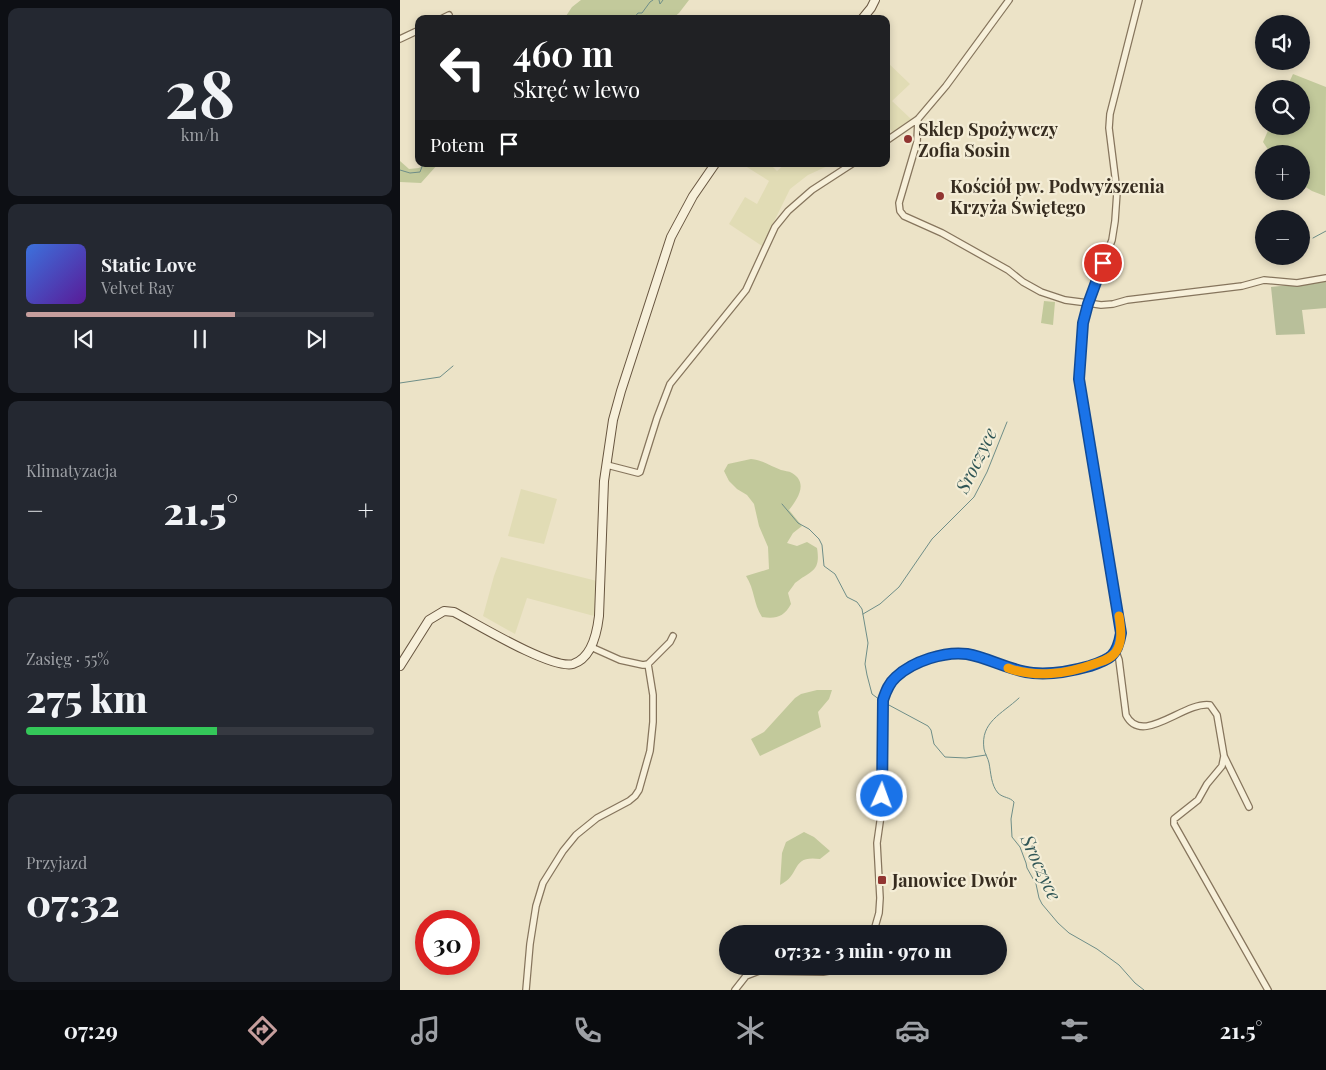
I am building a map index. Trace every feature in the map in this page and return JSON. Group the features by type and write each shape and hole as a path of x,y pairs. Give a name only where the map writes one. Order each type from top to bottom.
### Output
{"street":[{"path":"866,15 872,8 875,0"},
{"path":"890,138 918,119 946,86 1009,0"},
{"path":"876,925 880,898 877,843 881,815 883,700 887,688 895,678 907,669 946,655 966,654 1013,670 1054,673 1072,671 1109,659 1116,652 1121,633 1079,379 1083,323 1088,304 1112,240 1117,192 1109,128 1110,114 1139,0"},
{"path":"400,39 415,32"},
{"path":"918,119 917,142 899,203 900,211 904,216 942,233 1008,270 1023,282 1041,292 1065,300 1101,305 1242,286 1264,280 1297,282 1326,278"},
{"path":"400,666 429,620 444,611 454,612 536,656 563,664 572,664 592,647 599,616 604,490 613,420 672,237 693,196 713,167"},
{"path":"606,465 640,472 670,384 746,290 775,227 788,211 812,190 847,167"},
{"path":"592,647 620,660 643,665 648,664 670,642 673,636"},
{"path":"1116,652 1119,660 1124,708 1129,722 1146,728 1158,724 1184,710 1203,704 1210,705 1217,715 1224,756 1249,808"},
{"path":"526,990 536,906 543,883 563,851 576,835 597,818 629,801 639,790 650,751 653,722 653,695 648,664"},
{"path":"1224,756 1222,766 1207,784 1198,800 1174,819 1174,824 1268,990"},
{"path":"734,990 749,975"}],"shaded area":[{"path":"890,65 910,84 892,101 911,119 893,132 890,129"},
{"path":"747,167 773,167 777,171 782,167 825,167 808,175 790,189 762,246 729,224 745,197 757,204 769,181"},
{"path":"521,489 557,499 544,544 508,536"},
{"path":"501,557 597,581 594,616 527,598 515,634 483,616"}],"green space":[{"path":"581,0 689,0 677,15 567,15 572,7"},
{"path":"1293,74 1308,80 1290,80"},
{"path":"1310,81 1326,87 1325,196 1310,190 1310,145 1265,145 1263,142 1266,135 1310,135"},
{"path":"400,161 409,169 435,167 421,183 400,182"},
{"path":"1326,281 1326,308 1302,310 1305,334 1276,335 1271,287"},
{"path":"1044,301 1055,302 1053,325 1041,323"},
{"path":"751,459 791,472 797,477 801,486 800,492 789,510 802,526 793,533 787,543 797,546 807,542 817,548 818,562 814,570 795,583 788,593 791,604 785,612 771,618 762,617 746,576 769,569 768,547 759,526 754,504 747,495 729,481 724,471 728,464"},
{"path":"817,690 832,690 829,699 818,712 821,727 760,756 751,739 764,732 795,698 801,694"},
{"path":"804,832 814,837 830,851 820,859 804,860 797,866 787,881 780,885 782,853 786,842"}],"waterway":[{"path":"636,15 642,13 653,0"},
{"path":"659,0 660,4 663,0"},
{"path":"400,170 410,173 420,172 422,167"},
{"path":"1313,238 1326,231"},
{"path":"400,383 440,377 453,366"},
{"name":"Sroczyce","path":"863,614 880,604 899,587 932,539 974,497 987,472 1007,422"},
{"path":"782,504 798,523 809,529 819,539 822,545 824,566 835,574 847,597 857,602 862,609 868,643 865,664 867,675 872,694 880,700"},
{"name":"Sroczyce","path":"1019,698 994,719 985,732 984,740 984,749 989,761 994,786 1000,795 1014,802 1011,819 1012,837 1020,847 1027,868 1036,884 1042,904 1058,923 1069,933 1097,949 1119,965 1144,990"},
{"name":"Sroczyce","path":"887,704 928,726 931,730 934,744 945,757 966,758 986,755"}],"slow traffic":[{"path":"1008,668 1034,673 1054,673 1072,671 1109,659 1116,652 1119,643 1121,633 1119,616"}],"place":[{"name":"Sklep Spożywczy Zofia Sosin","path":"908,139"},
{"name":"Kościół pw. Podwyższenia Krzyża Świętego","path":"940,196"},
{"name":"Janowice Dwór","path":"882,880"}],"route":[{"path":"882,796 883,700 887,688 895,678 907,669 946,655 966,654 1013,670 1054,673 1072,671 1109,659 1116,652 1121,633 1079,379 1083,323 1103,263"}]}
